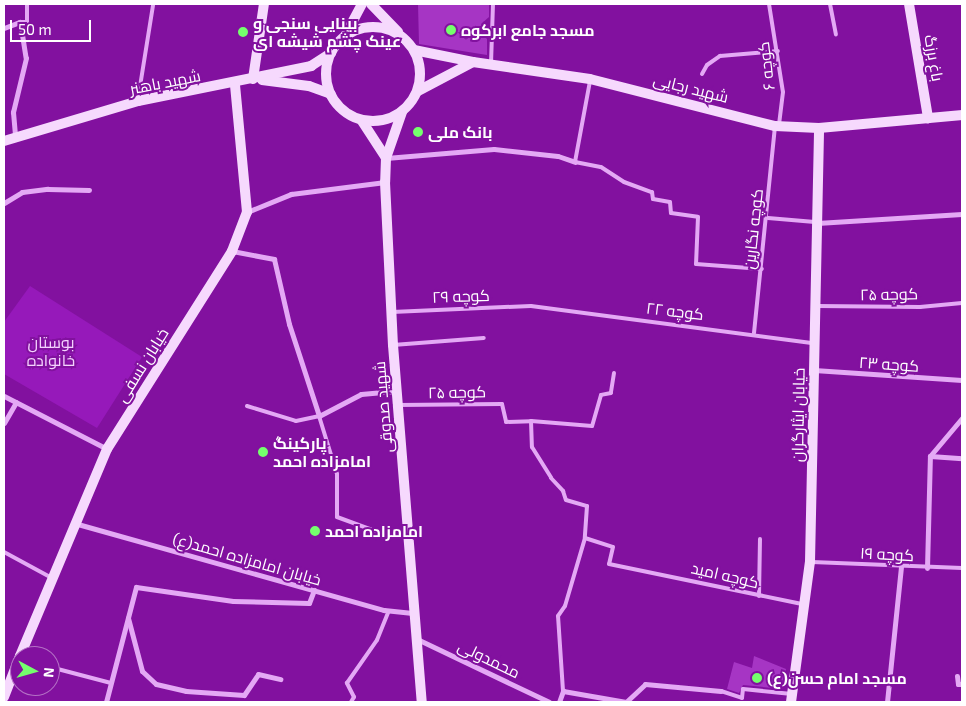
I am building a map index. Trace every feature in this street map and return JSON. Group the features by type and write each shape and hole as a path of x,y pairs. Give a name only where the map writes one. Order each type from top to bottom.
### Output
{"street":[{"path":"264,4 253,79 309,86 331,94"},
{"path":"362,4 352,26 331,53 327,81 331,94 344,111 362,121 386,158 494,149 558,156 575,162"},
{"path":"371,4 414,50 419,63 418,91"},
{"name":"باغ برزگ","path":"909,4 928,118"},
{"path":"4,28 20,22 26,58 13,112 15,138"},
{"path":"339,42 364,28 392,30 404,38"},
{"name":"شهید رجایی","path":"414,50 473,62 590,79 777,126 819,128 962,115"},
{"name":"شهید باهنر","path":"4,140 138,101 235,84 311,66 331,53"},
{"path":"362,121 383,120 402,112 418,91 473,62"},
{"name":"خیابان نسفی","path":"24,646 74,523 107,449 232,251 247,212 235,84"},
{"name":"شهید صدوقی","path":"402,112 386,158 386,182 393,345 422,702"},
{"name":"خیابان ایثارگران","path":"792,698 810,562 819,128"},
{"path":"247,212 291,194 386,182"},
{"path":"4,203 22,192 90,190"},
{"path":"817,223 962,214"},
{"path":"232,251 274,259 289,324 319,416 361,394 397,391"},
{"name":"کوچه ۲۳","path":"814,370 962,380"},
{"path":"4,396 107,449"},
{"path":"4,423 16,402"},
{"path":"927,568 930,456 962,418"},
{"path":"930,456 962,458"},
{"name":"خیابان امامزاده احمد(ع)","path":"74,523 389,611 415,613"},
{"path":"888,702 902,567"},
{"path":"106,702 136,587 233,601 309,603 314,590"},
{"path":"128,618 142,671 156,684 186,691 244,695 258,674 280,679"},
{"name":"محمدولی","path":"417,639 549,702"},
{"path":"958,676 958,684 962,684"},
{"name":"خیابان نسفی","path":"4,696 10,681"},
{"path":"559,702 563,691 626,702 645,684 721,691"}],"lane":[{"path":"20,22 26,22 26,4"},
{"path":"491,64 492,4"},
{"name":"کوچه ۶","path":"769,4 778,51 783,92 777,126"},
{"path":"830,4 836,34"},
{"path":"138,101 153,5"},
{"path":"702,74 707,65 720,56 778,51"},
{"path":"590,79 575,162 601,167 624,182 652,192 653,198 670,202 671,213 698,218 696,264 762,269"},
{"name":"کوچه نگارین","path":"754,333 777,126"},
{"path":"768,218 817,223"},
{"name":"کوچه ۲۵","path":"815,306 920,307 962,303"},
{"name":"کوچه ۲۹","path":"392,312 531,306"},
{"name":"کوچه ۲۲","path":"531,306 754,333 815,344"},
{"path":"393,345 484,338"},
{"path":"563,691 558,616 565,606 585,538 587,506 566,500 563,492 551,478 532,447 531,421 592,426 601,395 611,393 614,373"},
{"name":"کوچه ۲۵","path":"398,405 502,404 506,422 531,421"},
{"path":"247,406 296,421 319,416 337,474 337,517 378,532"},
{"name":"کوچه امید","path":"585,538 613,547 609,564 805,604"},
{"path":"759,596 760,539"},
{"path":"4,552 52,578"},
{"name":"کوچه ۱۹","path":"810,562 962,568"},
{"path":"351,702 354,697 346,683 377,640 389,611"},
{"path":"60,670 111,683"},
{"path":"721,691 742,698 743,689 792,698"}],"green space":[{"name":"بوستان خانواده","path":"30,286 142,357 97,428 4,374 4,322"}],"building":[{"name":"مسجد جامع ابرکوه","path":"418,4 489,4 489,17 481,24 487,36 487,55 419,44"},
{"name":"مسجد امام حسن(ع)","path":"754,656 786,669 783,689 743,685 739,693 727,689 734,662 752,668"}],"place":[{"name":"مسجد جامع ابرکوه","path":"451,30"},
{"name":"بینایی سنجی و عینک چشم شیشه ای","path":"243,32"},
{"name":"بانک ملی","path":"418,132"},
{"name":"پارکینگ امامزاده احمد","path":"263,452"},
{"name":"امامزاده احمد","path":"315,531"},
{"name":"مسجد امام حسن(ع)","path":"757,678"}]}
